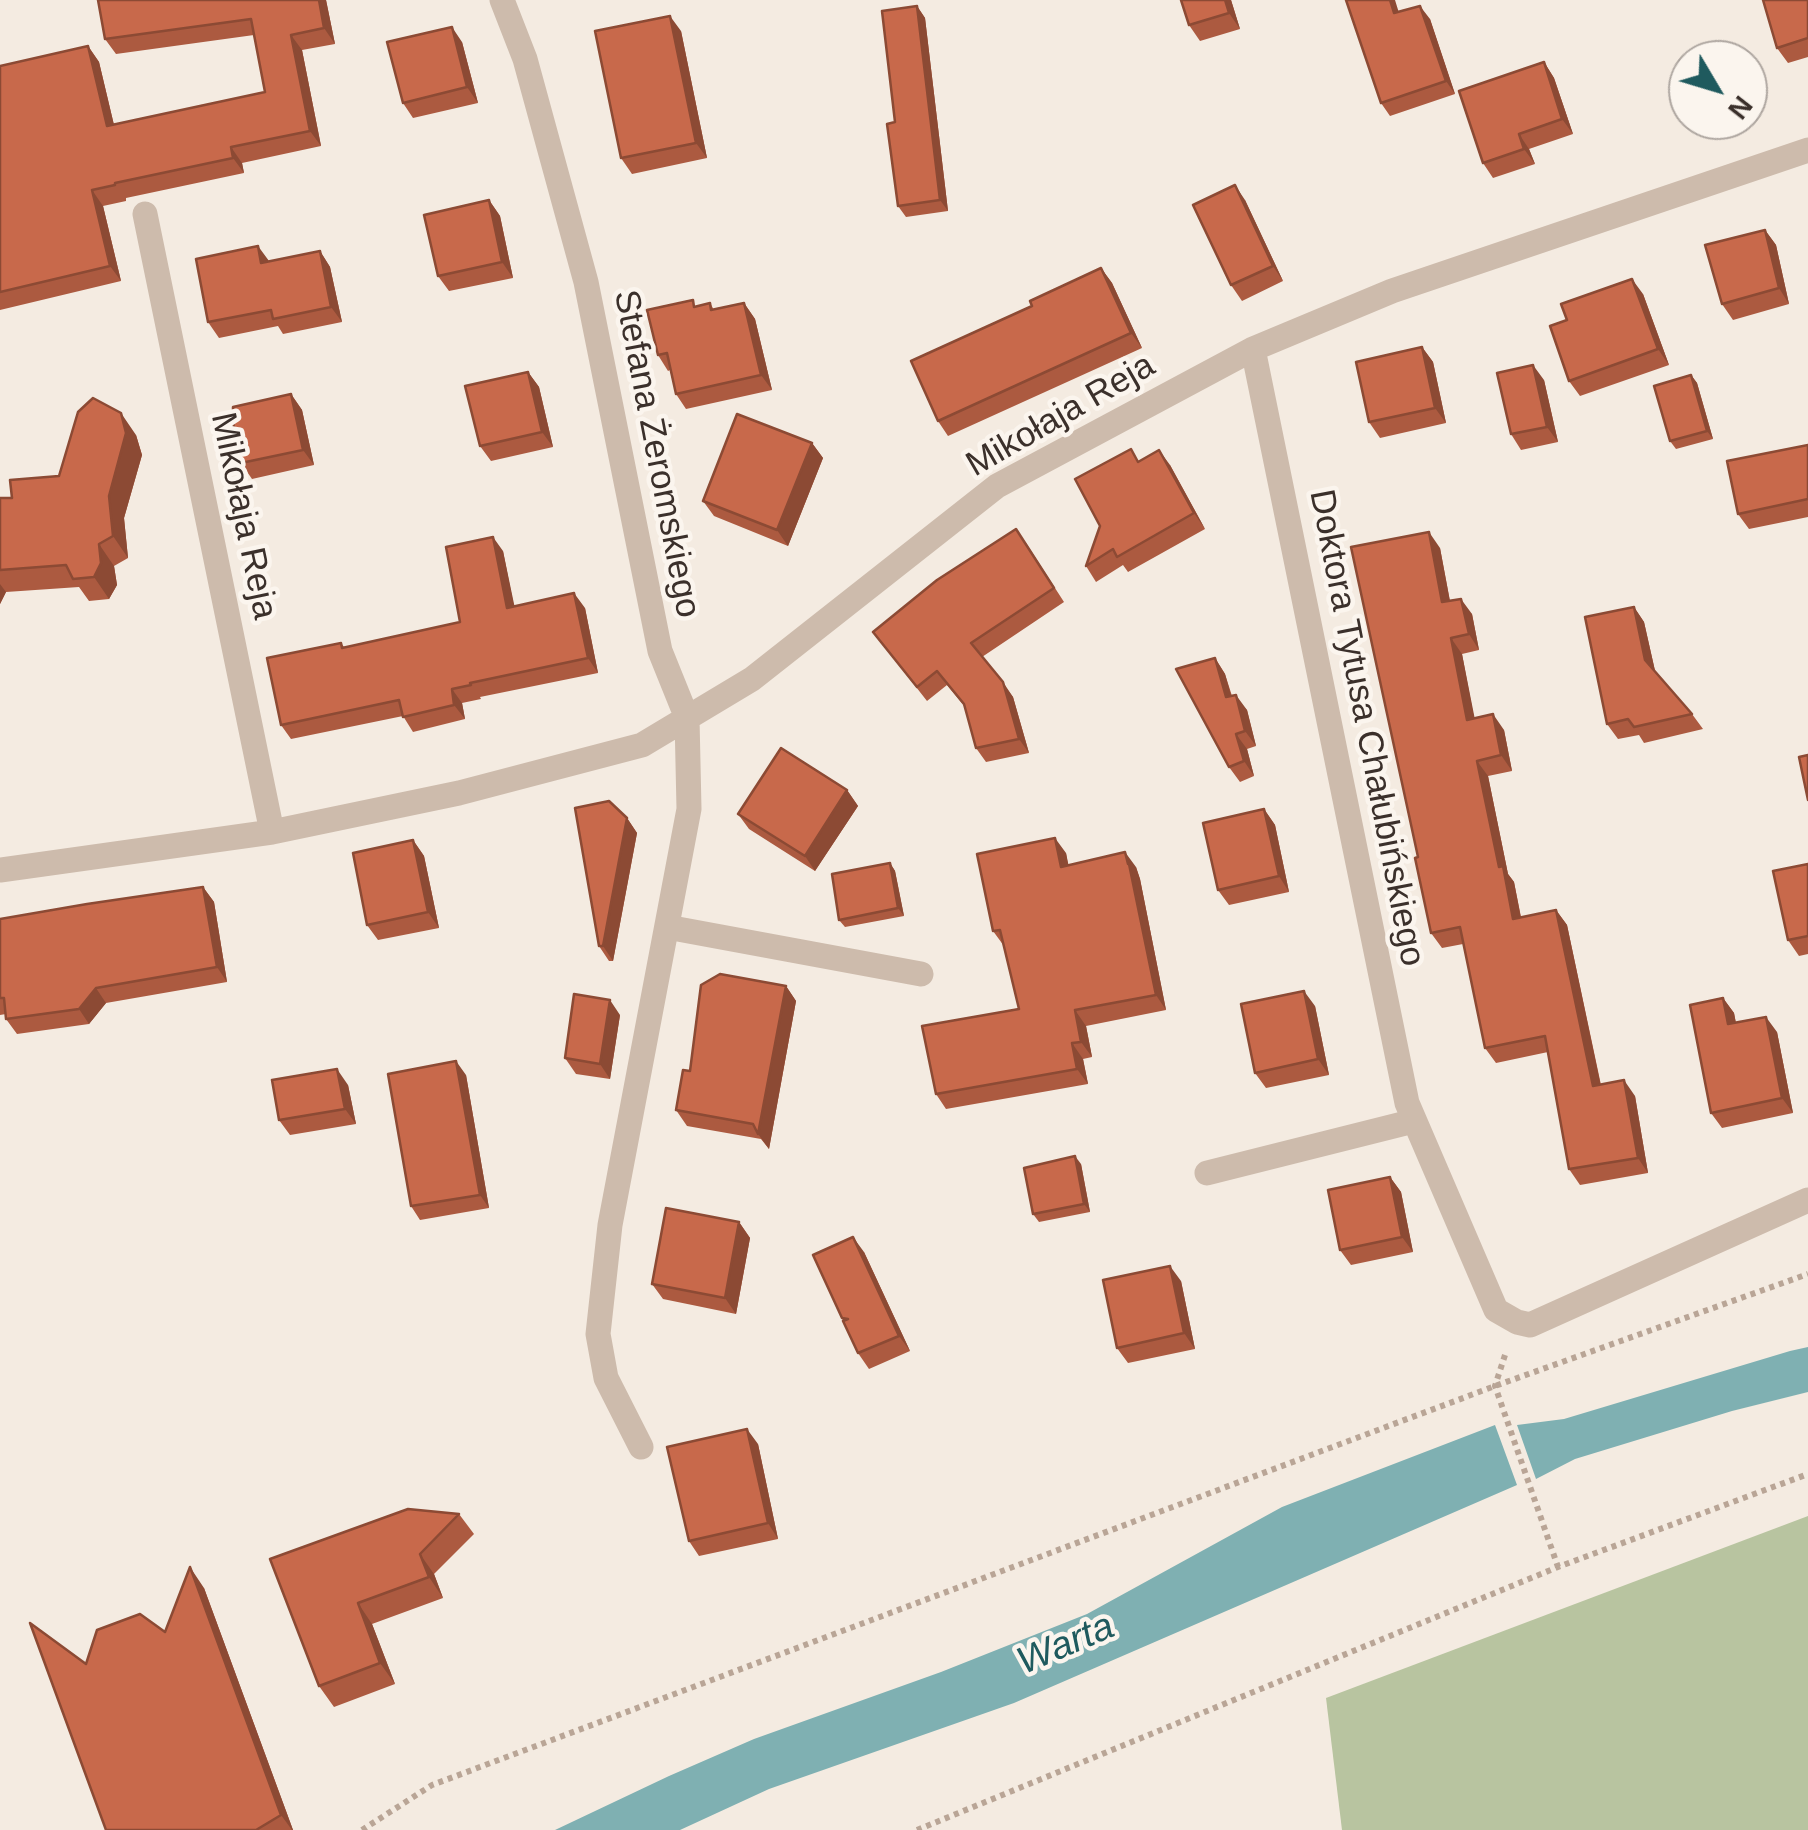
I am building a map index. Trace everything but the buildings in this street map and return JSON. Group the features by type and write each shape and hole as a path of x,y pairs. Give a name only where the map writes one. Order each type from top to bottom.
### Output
{"street":[{"name":"Stefana Żeromskiego","path":"502,0 525,60 586,282 660,651 688,718 689,808 610,1225 598,1334 606,1378 641,1447"},
{"name":"Mikołaja Reja","path":"0,870 272,832 459,793 642,745 752,679 997,486 1253,349 1392,291 1808,150"},
{"name":"Mikołaja Reja","path":"144,214 272,832"},
{"name":"Doktora Tytusa Chałubińskiego","path":"1253,349 1407,1104 1496,1310 1516,1322 1530,1324 1808,1200"},
{"path":"667,927 921,974"},
{"path":"1206,1172 1414,1121"}],"path":[{"path":"362,1830 432,1785 1495,1386 1808,1274"},
{"path":"1495,1386 1558,1567"},
{"path":"917,1830 1558,1567 1808,1474"}],"green space":[{"path":"1808,1516 1808,1830 1342,1830 1326,1698"}],"water":[{"path":"1808,1347 1808,1392 1575,1459 1536,1479 1517,1425 1564,1419"},
{"name":"Warta","path":"1495,1425 1517,1485 1014,1703 769,1789 680,1830 555,1830 754,1739 1087,1614 1282,1507"}]}
